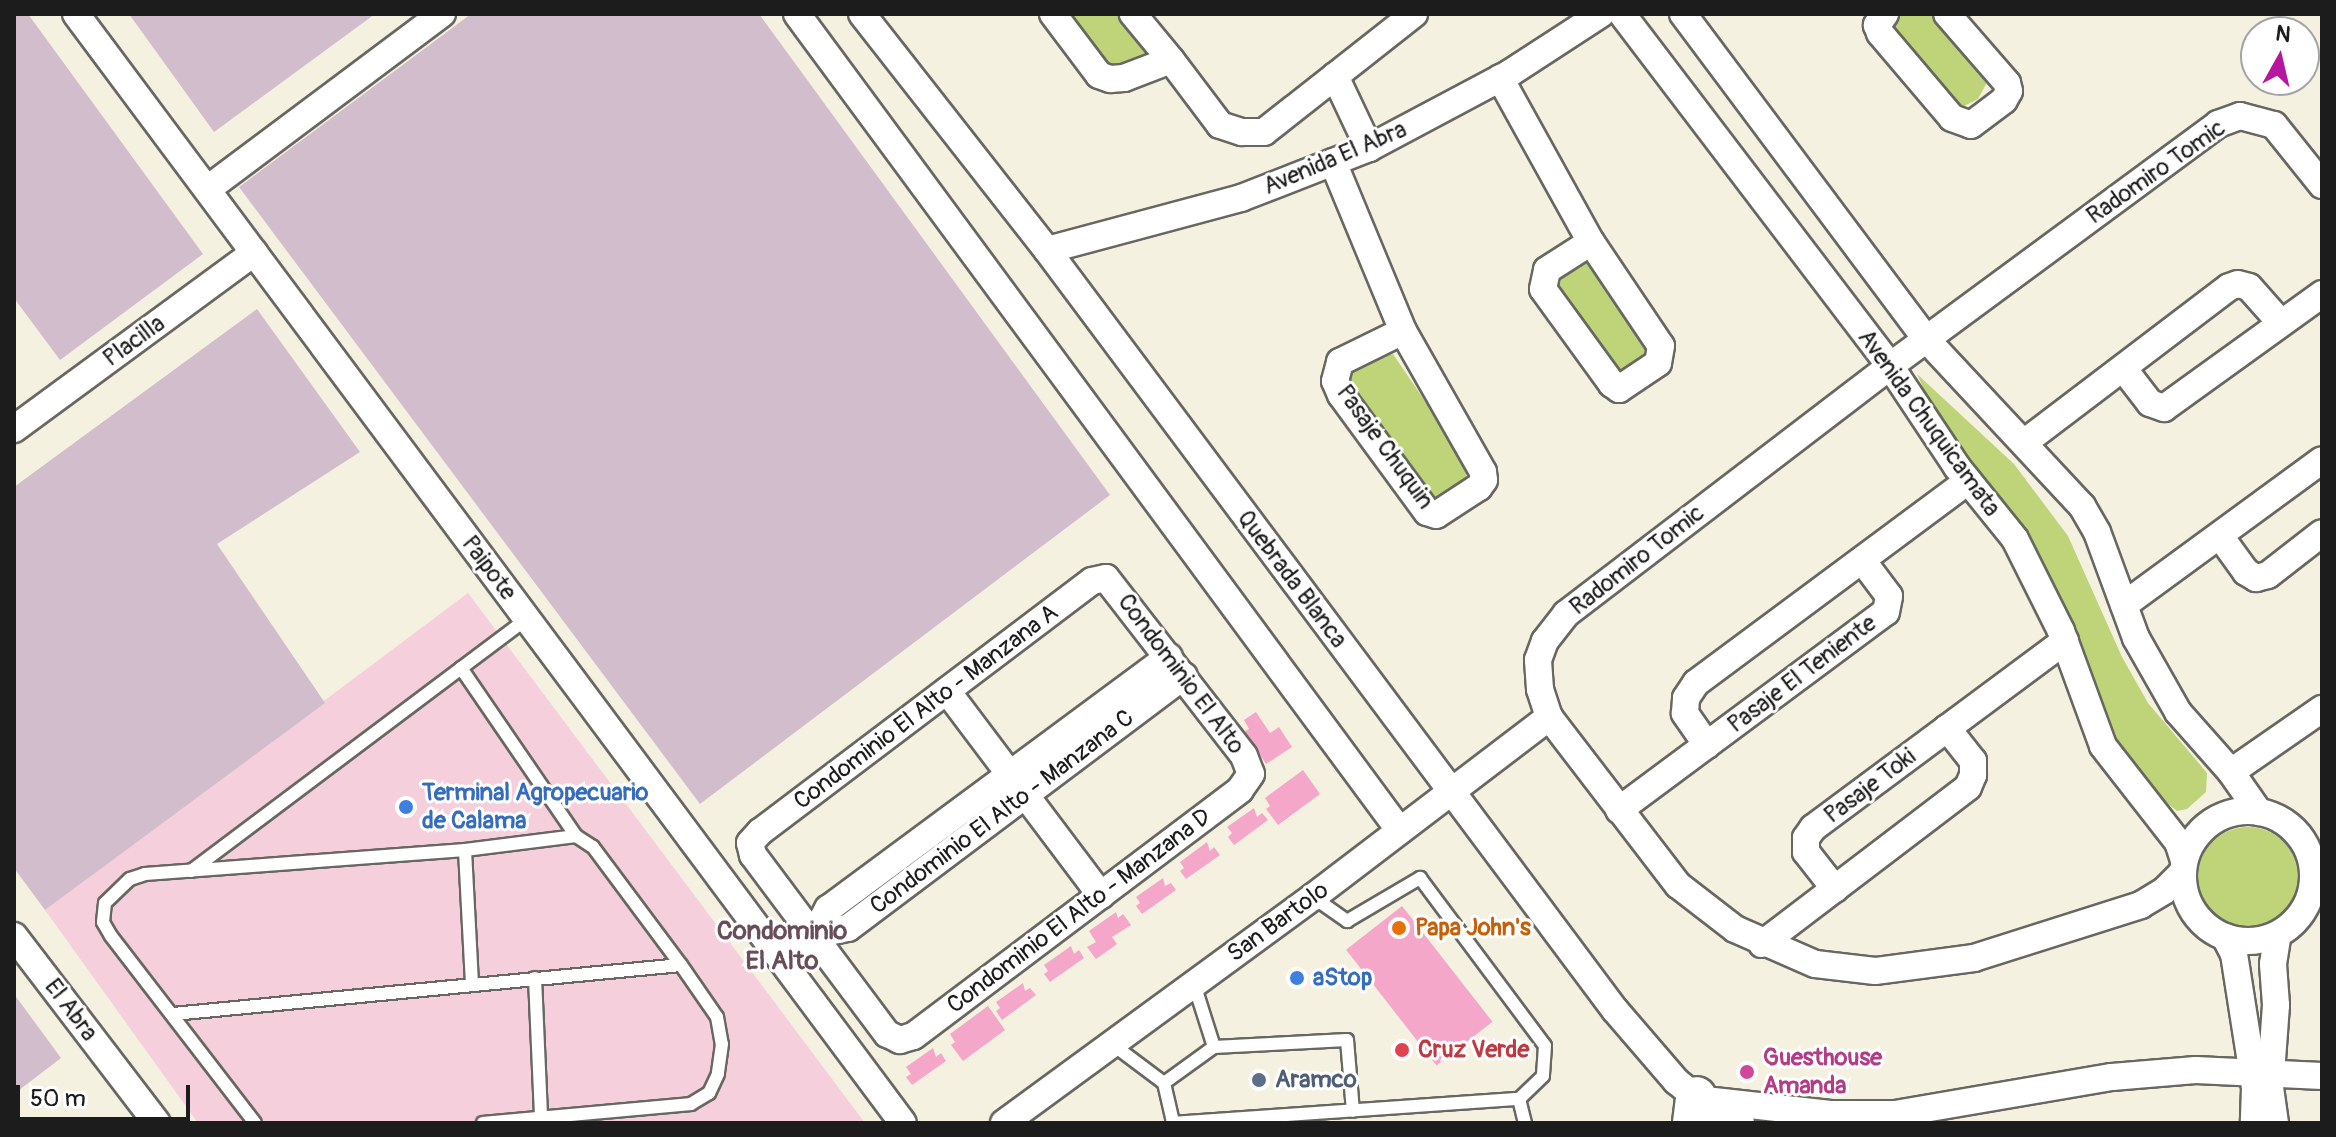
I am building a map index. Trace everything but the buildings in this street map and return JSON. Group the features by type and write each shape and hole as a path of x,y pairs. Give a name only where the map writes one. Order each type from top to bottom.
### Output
{"street":[{"name":"Paipote","path":"76,14 209,188 254,253 903,1123"},
{"path":"209,188 442,14"},
{"path":"797,14 1400,831"},
{"name":"Quebrada Blanca","path":"862,14 1047,250 1451,793 1694,1110 1741,1123"},
{"path":"1053,14 1099,75 1124,78 1171,60"},
{"path":"1133,14 1220,125 1242,132 1264,132 1413,14"},
{"name":"Avenida El Abra","path":"1047,250 1241,198 1369,148 1500,78 1601,14"},
{"name":"Avenida Chuquicamata","path":"1622,14 1890,366 1968,481 2015,539 2065,641 2103,746 2178,842 2192,910"},
{"name":"Avenida Chuquicamata","path":"1683,14 1926,339 2082,506 2097,532 2136,638 2178,712 2231,772 2259,812 2280,819 2310,838 2313,874 2311,917 2278,934"},
{"path":"1885,14 1877,25 1880,33 1952,118 1971,125 2004,100 2009,91 2007,83 1947,14"},
{"path":"1335,76 1369,148"},
{"path":"1500,78 1591,242 1661,346 1658,363 1619,389 1612,384 1543,289 1547,270 1591,242"},
{"name":"Radomiro Tomic","path":"2183,867 2164,891 2141,905 1974,958 1875,971 1815,964 1762,944 1735,929 1678,885 1549,717 1540,689 1538,660 1545,641 1566,614 1926,339 2229,119 2252,116 2274,125 2322,185"},
{"name":"Pasaje Chuquin","path":"1333,162 1403,331 1483,472 1484,480 1479,487 1436,515 1427,512 1341,395 1335,381 1340,362 1403,331"},
{"name":"Placilla","path":"14,429 254,253"},
{"path":"2025,442 2238,284 2249,287 2281,323"},
{"path":"2123,368 2150,403 2164,408 2322,294"},
{"path":"2124,605 2322,460"},
{"name":"Pasaje El Teniente","path":"1707,745 1685,713 1686,698 1696,683 1968,481"},
{"path":"2220,536 2246,572 2256,578 2268,575 2322,533"},
{"name":"Pasaje El Teniente","path":"1619,810 1886,612 1889,596 1862,560"},
{"name":"Condominio El Alto","path":"1106,578 1244,756 1251,774"},
{"name":"Condominio El Alto - Manzana A","path":"814,935 753,855 750,843 760,832 1092,581 1106,578"},
{"name":"Pasaje Toki","path":"1835,889 1806,852 1806,838 1813,828 2065,641"},
{"path":"782,960 814,935 828,909 1018,785 1176,666"},
{"path":"947,691 1101,895"},
{"path":"2231,772 2322,709"},
{"name":"San Bartolo","path":"1004,1123 1313,897 1549,717"},
{"path":"1762,944 1968,787 1973,775 1973,761 1947,728"},
{"name":"Condominio El Alto - Manzana D","path":"814,935 887,1034 900,1040 913,1036 1240,790 1251,774"},
{"path":"2183,867 2194,838 2212,821 2234,812 2259,812"},
{"name":"Radomiro Tomic","path":"2141,905 2192,910"},
{"path":"2192,910 2212,931 2225,937 2251,941 2278,934 2273,964 2276,1005 2255,1088 2254,1123"},
{"name":"El Abra","path":"14,936 157,1123"},
{"path":"2225,937 2234,954 2260,1072 2275,1123"},
{"path":"1694,1110 1767,1109 1895,1114 2112,1077 2196,1070 2322,1076"}],"lane":[{"path":"191,871 527,619"},
{"path":"461,668 576,836 593,847 681,965 717,1017 722,1044 718,1074 709,1093 691,1104 559,1119 541,1117 483,1123"},
{"path":"255,1123 103,922 105,903 130,879 145,874 465,850 576,836"},
{"path":"465,850 472,984"},
{"path":"1112,1044 1164,1083 1172,1122 1303,1119 1353,1111 1519,1099 1543,1076 1545,1046 1420,878 1347,921 1313,897"},
{"path":"173,1014 681,965"},
{"path":"535,978 541,1117"},
{"path":"1194,984 1214,1047"},
{"path":"1164,1083 1214,1047 1347,1040 1353,1111"},
{"path":"1519,1099 1525,1123"}],"shaded area":[{"path":"14,14 28,14 203,254 60,360 14,298"},
{"path":"129,14 375,14 214,132"},
{"path":"471,14 759,14 1110,495 700,804 239,187"},
{"path":"257,309 360,452 217,544 325,703 45,910 14,868 14,487"},
{"name":"Terminal Agropecuario de Calama","path":"468,593 865,1123 198,1123 45,910"},
{"path":"14,994 61,1058 14,1094"}],"green space":[{"path":"1069,14 1124,14 1158,53 1111,69"},
{"path":"1895,14 1932,14 1990,77 1978,99 1958,109 1893,35"},
{"path":"1585,256 1646,340 1647,356 1615,372 1554,286 1556,273"},
{"path":"1393,354 1469,466 1464,485 1434,502 1346,382 1356,363"},
{"path":"1917,374 2014,464 2068,536 2122,657 2148,703 2207,773 2206,792 2187,809 2177,811 2153,792 2108,732 2021,527 1934,412"},
{"path":"2248,827 2267,830 2284,841 2295,858 2298,877 2295,896 2284,913 2267,924 2248,927 2229,924 2212,913 2201,896 2198,877 2201,858 2212,841 2229,830"}],"place":[{"name":"Terminal Agropecuario de Calama","path":"406,807"},
{"name":"Papa John's","path":"1399,928"},
{"name":"aStop","path":"1297,978"},
{"name":"Cruz Verde","path":"1402,1050"},
{"name":"Guesthouse Amanda","path":"1747,1072"},
{"name":"Aramco","path":"1259,1080"}],"district":[{"name":"Condominio El Alto","path":"782,947"}]}
